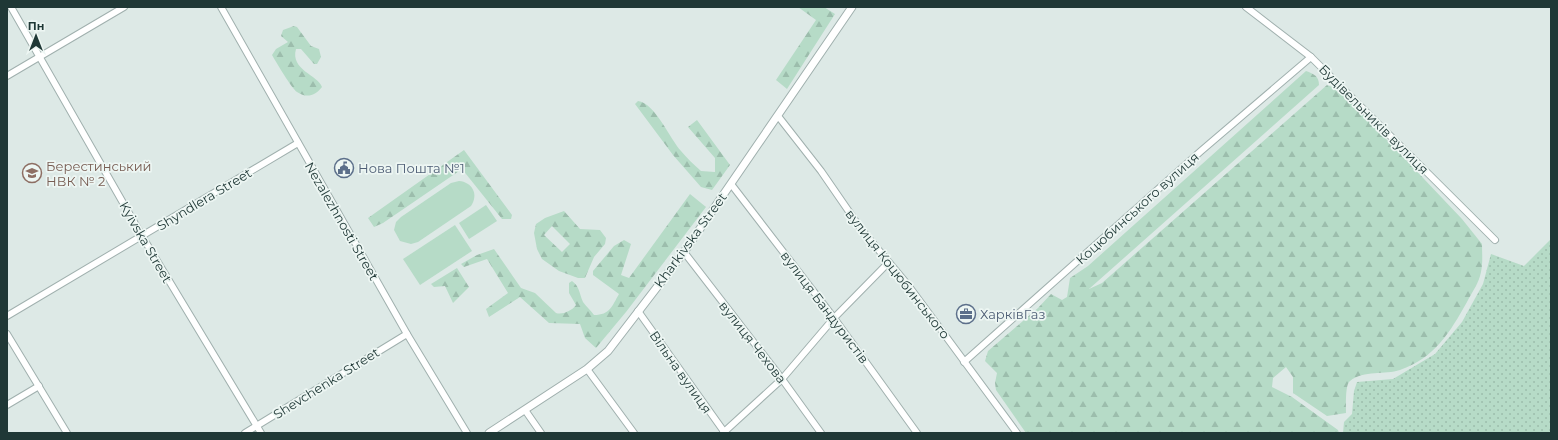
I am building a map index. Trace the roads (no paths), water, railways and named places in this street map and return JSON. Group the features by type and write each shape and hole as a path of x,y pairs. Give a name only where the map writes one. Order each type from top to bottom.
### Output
{"street":[{"name":"Kyivska Street","path":"11,7 142,236 260,433"},
{"path":"7,76 124,7"},
{"name":"Nezalezhnosti Street","path":"221,7 407,334 467,433"},
{"name":"Kharkivska Street","path":"489,433 587,369 608,351 684,252 852,7"},
{"name":"Будівельників вулиця","path":"1246,7 1311,57 1496,240"},
{"name":"Коцюбинського вулиця","path":"964,362 1201,152 1311,57"},
{"name":"вулиця Коцюбинського","path":"778,116 821,171 861,229 908,285 1017,433"},
{"name":"Shyndlera Street","path":"7,316 298,143"},
{"name":"вулиця Бандуристів","path":"731,184 834,318 917,433"},
{"name":"вулиця Чехова","path":"684,252 782,379 821,433"},
{"path":"724,433 782,379 834,318 888,263"},
{"name":"Вільна вулиця","path":"638,310 724,433"},
{"path":"7,334 67,433"},
{"name":"Shevchenka Street","path":"245,433 407,334"},
{"path":"587,369 634,433"},
{"path":"7,405 39,386"},
{"path":"525,410 541,433"}],"place":[{"name":"Нова Пошта №1","path":"344,168"},
{"name":"Берестинський НВК № 2","path":"32,173"},
{"name":"ХарківГаз","path":"966,314"}]}
